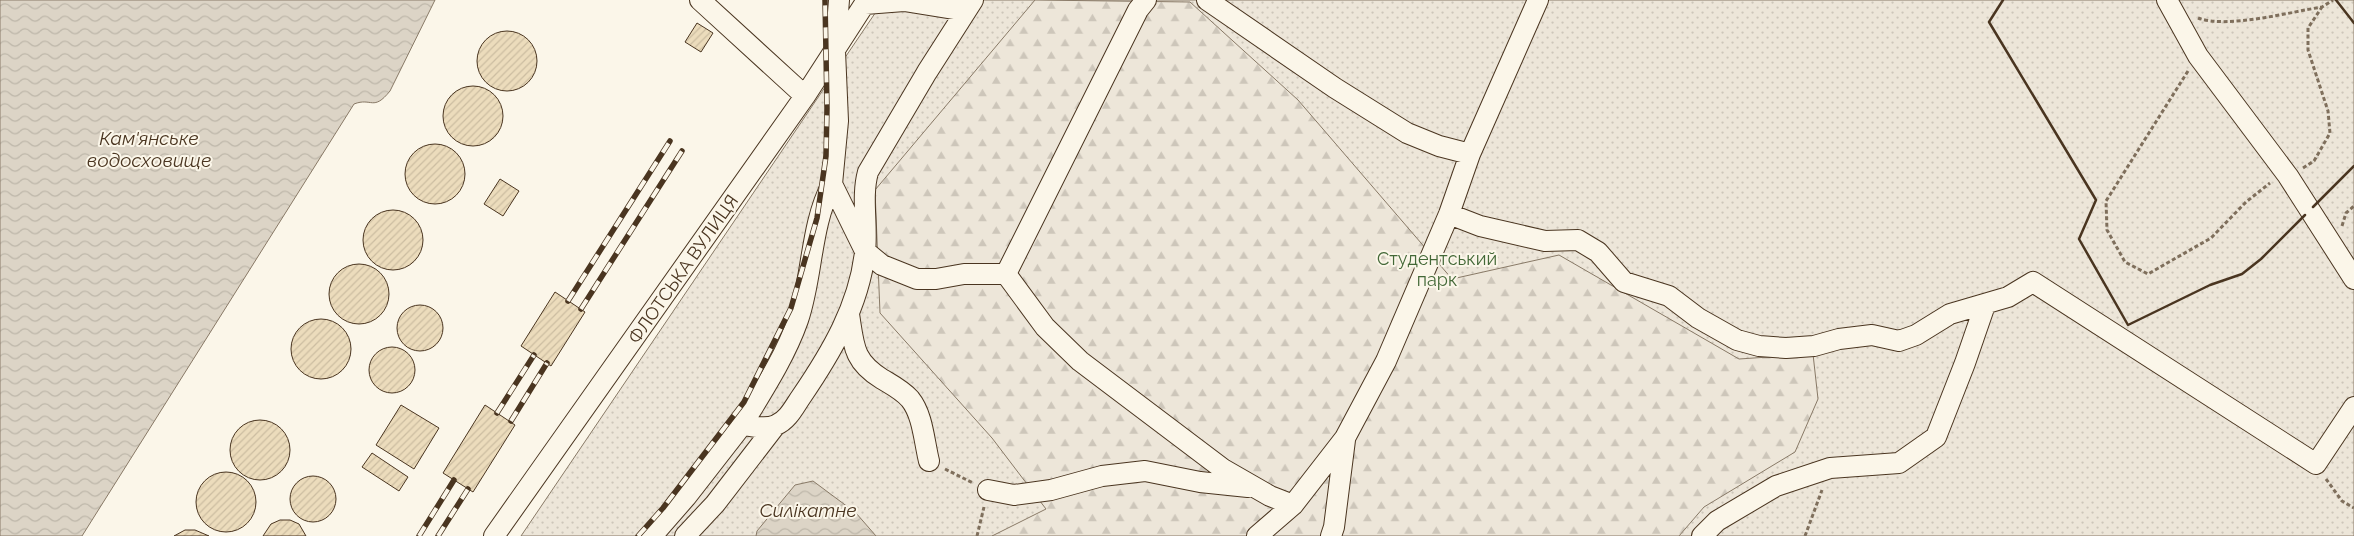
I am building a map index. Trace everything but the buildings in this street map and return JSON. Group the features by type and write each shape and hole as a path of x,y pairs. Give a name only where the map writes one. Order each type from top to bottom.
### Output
{"street":[{"path":"700,0 805,96"},
{"path":"652,536 692,490 742,425 773,372 798,320 822,203 832,184 838,121 835,51 839,0"},
{"path":"1006,274 1138,10 1146,0"},
{"path":"1207,0 1335,88 1407,133 1439,146 1470,154"},
{"path":"1257,536 1293,505 1345,438 1386,361 1449,214 1470,154 1538,0"},
{"path":"685,536 715,504 775,426 786,419 812,381 842,331 859,287 865,251 864,185 868,172 970,6 904,1 866,2"},
{"name":"ФЛОТСЬКА ВУЛИЦЯ","path":"494,536 805,96 866,2"},
{"path":"2170,5 2198,56 2288,176 2354,279"},
{"path":"832,184 865,251 882,265 917,279 936,279 964,274 1006,274"},
{"path":"1449,214 1480,226 1545,241 1578,240 1598,252 1624,282 1669,296 1698,318 1736,340 1759,346 1786,348 1814,346 1839,339 1872,335 1899,341 1916,335 1950,314 2008,297 2033,282 2316,464 2354,407"},
{"path":"1006,274 1045,327 1080,361 1223,469 1293,505"},
{"path":"1702,536 1717,521 1776,486 1830,468 1899,463 1936,437 1985,305"},
{"path":"849,312 854,345 861,364 900,389 910,400 919,416 928,461"},
{"path":"742,425 762,428 775,426"},
{"path":"1331,536 1334,527 1345,438"},
{"path":"988,490 1014,496 1051,490 1102,476 1145,471 1200,482 1257,488"}],"path":[{"path":"2170,5 2207,22 2240,21 2322,7 2333,0"},
{"path":"2198,56 2106,201 2107,230 2125,262 2148,274 2211,238 2246,202 2269,183 2288,176 2314,161 2330,132 2328,111 2308,50 2308,28 2322,7"},
{"path":"2316,464 2342,501 2354,508"},
{"path":"1805,536 1830,468"}],"green space":[{"name":"Студентський парк","path":"884,0 2354,0 2354,536 521,536"},
{"path":"1035,0 1190,2 1298,100 1452,279 1559,255 1739,359 1813,354 1818,399 1795,452 1704,507 1679,536 992,536 1046,509 992,438 880,313 875,190"}],"water":[{"name":"Кам'янське водосховище","path":"0,0 435,0 390,91 380,101 354,104 82,536 0,536"},
{"name":"Силікатне","path":"813,481 856,513 876,536 756,536 757,531 795,485"}],"railway":[{"path":"638,536 663,508 744,402 791,308 817,218 826,156 825,0"},
{"path":"568,301 670,141"},
{"path":"581,309 682,151"},
{"path":"497,413 534,355"},
{"path":"511,421 547,363"},
{"path":"419,536 454,480"},
{"path":"438,536 468,489"}],"wall":[{"path":"2003,0 1989,22 2096,200 2079,239 2128,325 2210,285 2242,274 2261,259 2305,215"},
{"path":"2336,0 2354,23"},
{"path":"2313,207 2354,166"}]}
